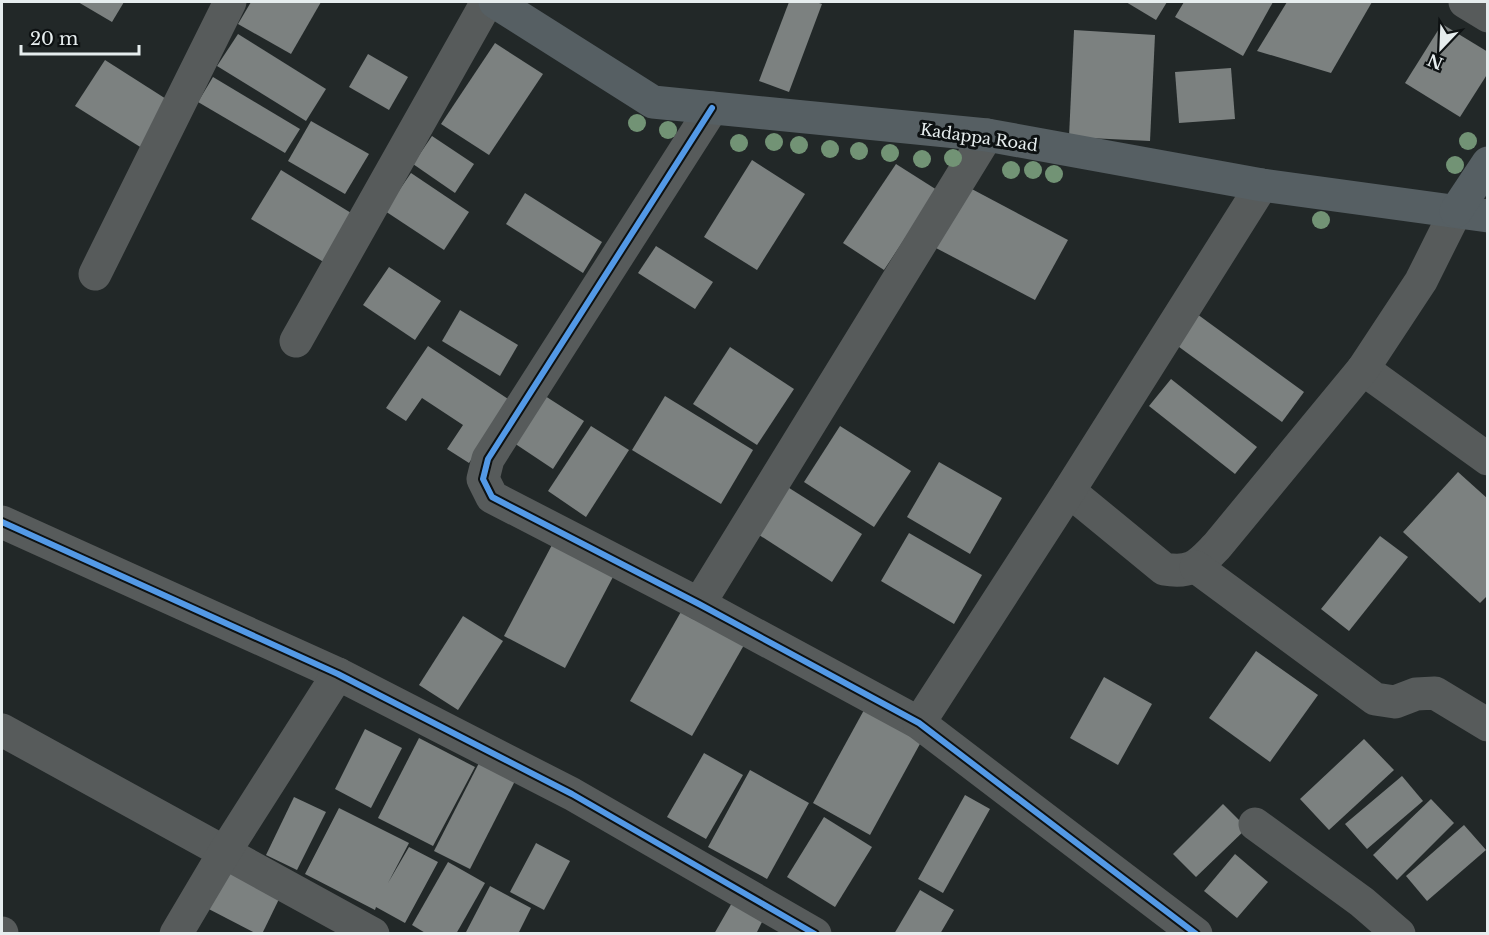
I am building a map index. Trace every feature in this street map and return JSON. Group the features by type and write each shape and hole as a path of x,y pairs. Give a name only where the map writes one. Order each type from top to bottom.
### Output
{"main road":[{"name":"Kadappa Road","path":"495,2 653,102 987,135 1262,185 1472,214"},
{"path":"1472,214 1488,163"}],"street":[{"path":"94,274 230,2"},
{"path":"296,341 487,2"},
{"path":"1465,2 1488,16"},
{"path":"712,108 488,459 483,479 492,496 699,604 919,723 1196,933"},
{"path":"699,604 987,135"},
{"path":"919,723 1262,185"},
{"path":"1069,491 1164,569 1177,571 1196,567 1217,546 1363,369 1421,281 1472,214"},
{"path":"1363,369 1488,459"},
{"path":"2,522 338,674 572,794 815,933"},
{"path":"1196,567 1375,699 1395,702 1416,694 1435,693 1488,724"},
{"path":"176,933 338,674"},
{"path":"2,730 374,933"},
{"path":"1255,824 1362,902 1398,933"}],"building":[{"path":"78,2 124,2 112,22"},
{"path":"251,2 321,2 291,54 238,24"},
{"path":"789,2 822,4 789,92 759,81"},
{"path":"1126,2 1167,2 1156,20"},
{"path":"1184,2 1273,2 1243,56 1175,17"},
{"path":"1287,2 1372,2 1331,73 1257,51"},
{"path":"1442,24 1488,52 1488,73 1460,117 1405,83"},
{"path":"1074,30 1155,35 1150,141 1069,137"},
{"path":"238,34 326,89 306,121 217,66"},
{"path":"495,43 543,74 489,155 441,124"},
{"path":"368,54 408,77 389,110 349,87"},
{"path":"105,60 174,104 145,150 75,106"},
{"path":"1231,68 1235,119 1179,123 1175,72"},
{"path":"213,77 300,129 285,153 198,102"},
{"path":"311,121 369,154 345,194 288,161"},
{"path":"432,136 474,164 455,193 413,164"},
{"path":"752,160 805,194 757,270 704,237"},
{"path":"896,164 937,190 884,270 843,243"},
{"path":"281,170 356,216 327,264 251,219"},
{"path":"411,173 469,212 444,250 385,211"},
{"path":"968,187 1068,240 1035,300 936,248"},
{"path":"525,193 602,242 583,273 506,224"},
{"path":"656,246 713,282 695,309 638,273"},
{"path":"389,267 441,301 415,340 363,305"},
{"path":"460,310 518,345 500,376 442,341"},
{"path":"1197,314 1304,392 1282,422 1175,344"},
{"path":"428,346 511,401 469,463 447,449 463,425 422,398 406,421 386,408"},
{"path":"730,347 794,389 757,445 693,404"},
{"path":"1171,379 1257,447 1235,474 1149,406"},
{"path":"542,394 584,421 553,469 511,441"},
{"path":"665,396 753,450 721,504 632,450"},
{"path":"591,426 629,450 586,517 548,491"},
{"path":"840,426 911,471 874,527 804,482"},
{"path":"939,462 1002,498 970,554 907,517"},
{"path":"1458,472 1488,499 1488,595 1480,603 1403,532"},
{"path":"786,486 862,534 832,582 756,533"},
{"path":"909,533 982,575 954,624 881,581"},
{"path":"1380,536 1408,557 1349,631 1321,609"},
{"path":"553,543 614,575 565,668 504,636"},
{"path":"682,610 744,645 692,736 630,701"},
{"path":"463,616 503,641 458,710 419,685"},
{"path":"1256,651 1318,695 1270,762 1209,718"},
{"path":"1104,677 1152,704 1118,765 1070,738"},
{"path":"864,710 921,742 870,835 813,803"},
{"path":"365,729 402,748 371,808 335,789"},
{"path":"419,738 475,767 433,846 378,818"},
{"path":"1364,739 1394,770 1329,830 1300,799"},
{"path":"704,753 743,775 706,839 667,817"},
{"path":"480,761 516,779 470,869 434,851"},
{"path":"750,770 809,803 767,879 708,847"},
{"path":"1402,776 1423,801 1367,849 1345,824"},
{"path":"965,795 990,809 943,893 918,879"},
{"path":"294,797 326,812 297,870 266,855"},
{"path":"1431,799 1454,823 1397,880 1373,855"},
{"path":"1223,804 1247,828 1196,877 1173,854"},
{"path":"339,808 409,843 388,883 409,847 438,862 405,923 305,874"},
{"path":"824,817 872,847 835,907 787,877"},
{"path":"1464,825 1486,850 1427,901 1406,876"},
{"path":"536,843 570,861 544,910 510,892"},
{"path":"1235,854 1268,882 1237,918 1204,891"},
{"path":"448,862 485,883 456,934 427,934 412,925"},
{"path":"222,865 281,895 262,934 257,934 201,905"},
{"path":"490,886 531,908 518,934 465,934"},
{"path":"920,890 954,910 940,934 894,934"},
{"path":"733,901 764,918 756,934 714,934"}],"cycle path":[{"path":"712,108 488,459 483,479 492,497 699,604 919,723 1196,934"},
{"path":"2,522 338,674 572,794 815,934"}]}
